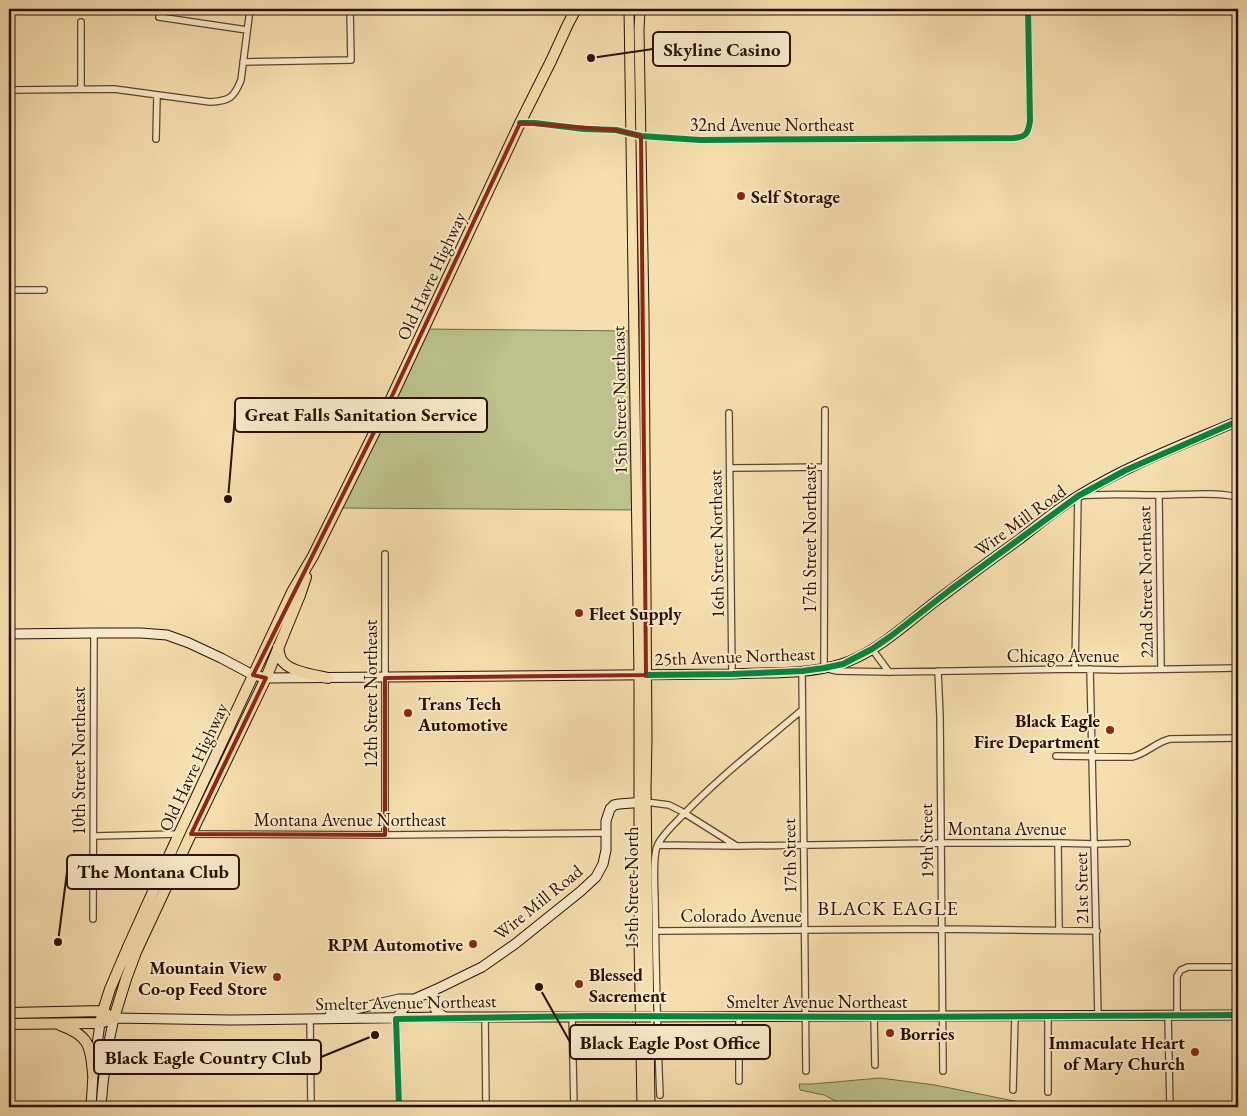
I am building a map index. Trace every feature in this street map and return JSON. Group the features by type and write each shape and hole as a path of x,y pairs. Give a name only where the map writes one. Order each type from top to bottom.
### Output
{"highway":[{"name":"Old Havre Highway","path":"100,1023 110,989 128,947 253,675 292,592 313,556 396,388 520,123 576,9"},
{"name":"Old Havre Highway","path":"114,1018 136,952 266,678 300,595 313,556"},
{"path":"278,647 282,660 290,668 328,678"},
{"path":"9,1013 103,1011 114,1018"},
{"name":"Smelter Avenue Northeast","path":"9,1024 100,1023 114,1018"},
{"path":"54,1023 75,1032 85,1040 91,1052 93,1074"}],"main road":[{"name":"15th Street Northeast","path":"629,9 642,675"},
{"name":"15th Street Northeast","path":"640,9 638,30 644,312 642,790"},
{"name":"15th Street North","path":"642,790 639,941 642,1107"},
{"name":"15th Street North","path":"642,802 650,1107"}],"street":[{"path":"9,90 114,89 210,102 224,101 237,91 241,80 250,9"},
{"path":"243,62 352,60 350,9"},
{"name":"32nd Avenue Northeast","path":"520,123 616,130 641,136 700,140 1021,137 1029,130 1030,121 1028,9"},
{"path":"159,17 247,30"},
{"path":"81,22 81,89"},
{"path":"156,95 156,139"},
{"path":"9,290 44,290"},
{"name":"17th Street Northeast","path":"825,410 824,467 828,667"},
{"name":"16th Street Northeast","path":"729,413 732,674"},
{"name":"Wire Mill Road","path":"828,667 843,664 872,649 1078,496 1126,470 1238,421"},
{"path":"730,468 824,467"},
{"path":"1075,669 1078,496 1097,494 1233,495 1238,498"},
{"name":"22nd Street Northeast","path":"1159,495 1161,668"},
{"name":"12th Street Northeast","path":"385,554 386,835"},
{"name":"10th Street Northeast","path":"93,919 94,633"},
{"name":"25th Avenue Northeast","path":"9,634 141,633 167,635 197,646 253,675 266,678 732,674 802,671 828,667"},
{"path":"872,649 889,672"},
{"name":"Chicago Avenue","path":"828,667 837,671 889,672 1238,668"},
{"name":"21st Street","path":"1090,669 1098,1016"},
{"name":"17th Street","path":"802,671 806,1070"},
{"name":"19th Street","path":"938,671 943,1071"},
{"path":"737,846 685,813 736,765 802,710"},
{"path":"1056,756 1132,757 1140,755 1162,741 1170,739 1238,738"},
{"name":"Wire Mill Road","path":"396,1019 414,999 482,967 498,956 546,921 586,887 596,877 603,864 606,850 606,821 610,809 614,805 642,802 669,805 685,813"},
{"name":"15th Street North","path":"660,1095 654,1017 655,861 658,845 666,833 685,813"},
{"name":"Montana Avenue Northeast","path":"94,836 179,834 606,833"},
{"path":"1058,842 1059,930"},
{"name":"Montana Avenue","path":"658,845 1127,843"},
{"name":"Colorado Avenue","path":"656,930 942,929 1097,931"},
{"path":"1178,1015 1177,976 1181,970 1188,967 1238,967"},
{"path":"434,990 433,1006 436,1012 445,1017"},
{"path":"311,1107 310,1019 400,999 414,999"},
{"name":"Smelter Avenue Northeast","path":"114,1018 231,1020 572,1016 1238,1015"},
{"path":"572,1016 574,1107"},
{"path":"1013,1090 1015,1016"},
{"path":"1048,1016 1048,1092"},
{"path":"1168,1016 1170,1107"},
{"path":"485,1017 486,1107"},
{"path":"739,1017 739,1081"},
{"path":"874,1017 874,1065"},
{"path":"101,1107 107,1049 114,1018"},
{"path":"396,1019 398,1107"},
{"path":"90,1107 100,1023"}],"highlighted area":[{"path":"520,123 616,130 641,136 646,675 385,678 385,835 191,834 266,678 253,675 392,396"}],"green space":[{"path":"424,329 634,331 636,510 337,508"},
{"path":"880,1078 935,1085 1044,1107 848,1107 824,1095 800,1090 799,1084"}],"cycle path":[{"path":"520,123 616,130 641,136 700,140 1021,137 1026,134 1030,121 1028,9"},
{"path":"646,675 802,671 843,664 872,649 891,636 1078,496 1126,470 1238,421"},
{"path":"399,1107 396,1019 589,1016 1238,1015"}],"place":[{"name":"Skyline Casino","path":"591,58"},
{"name":"Self Storage","path":"741,196"},
{"name":"Great Falls Sanitation Service","path":"228,499"},
{"name":"Fleet Supply","path":"579,613"},
{"name":"Trans Tech Automotive","path":"408,713"},
{"name":"Black Eagle Fire Department","path":"1110,730"},
{"name":"The Montana Club","path":"58,942"},
{"name":"RPM Automotive","path":"473,944"},
{"name":"Mountain View Co-op Feed Store","path":"277,977"},
{"name":"Blessed Sacrement","path":"579,984"},
{"name":"Black Eagle Post Office","path":"539,987"},
{"name":"Borries","path":"890,1033"},
{"name":"Black Eagle Country Club","path":"375,1035"},
{"name":"Immaculate Heart of Mary Church","path":"1195,1052"}],"district":[{"name":"BLACK EAGLE","path":"888,908"}]}
